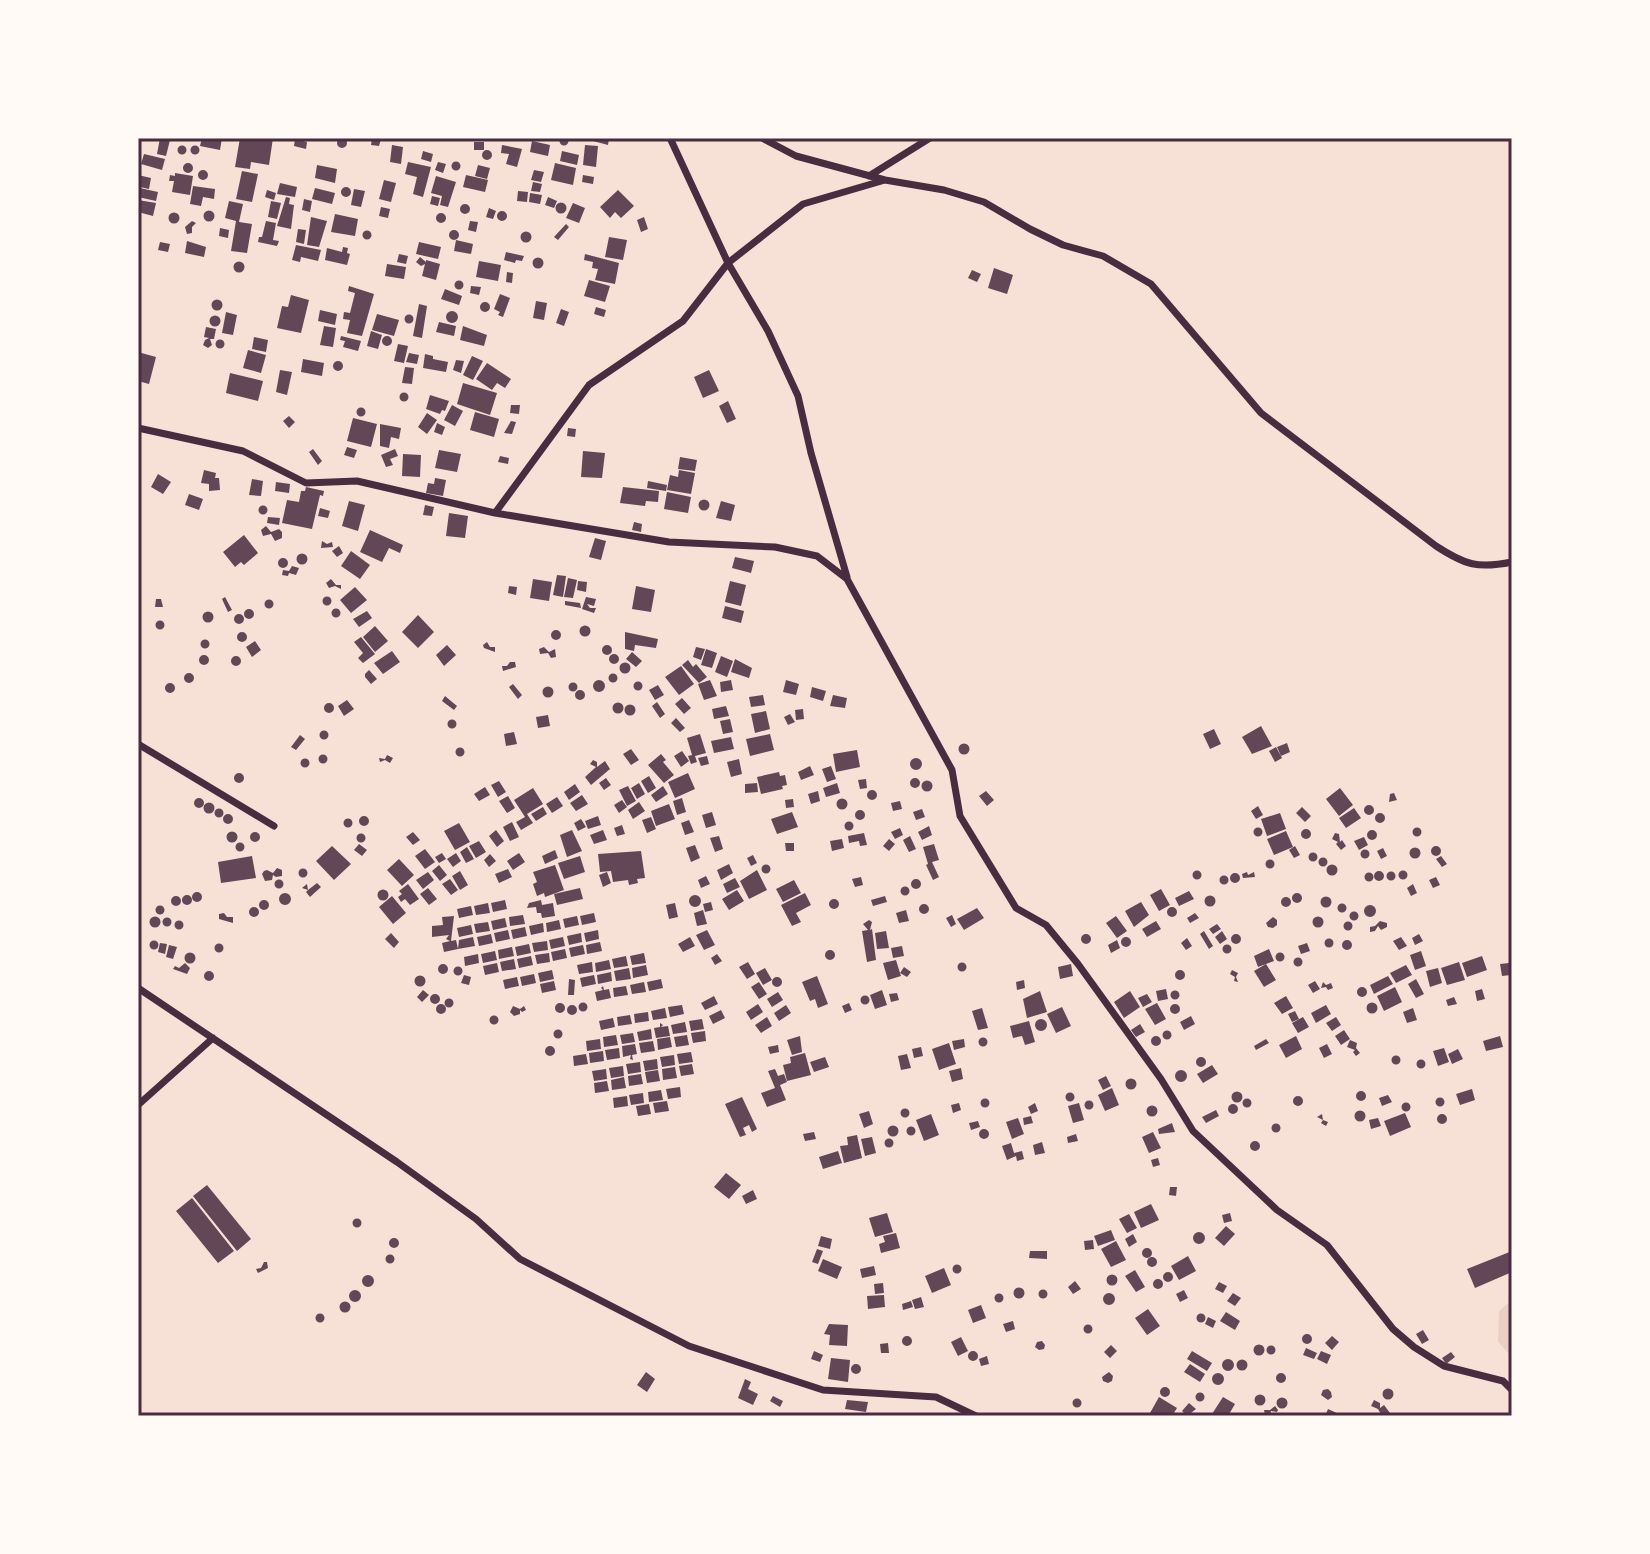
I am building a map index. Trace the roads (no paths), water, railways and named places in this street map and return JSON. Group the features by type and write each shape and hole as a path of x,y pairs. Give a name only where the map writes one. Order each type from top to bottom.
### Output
{"street":[{"path":"670,138 728,263 768,331 798,396 847,579 952,770 960,816 1016,908 1046,925 1078,964 1161,1079 1193,1131 1277,1210 1327,1245 1393,1329 1444,1366 1503,1381 1512,1390"},
{"path":"762,138 796,156 984,202 1063,245 1103,256 1151,284 1261,413 1436,546 1459,561 1483,567 1512,562"},
{"path":"869,176 930,138"},
{"path":"495,513 589,385 683,321 728,263 803,204 885,180"},
{"path":"138,428 243,451 306,483 357,481 495,513 669,542 775,547 817,556 847,579"},
{"path":"138,744 274,826"},
{"path":"138,988 420,1178 476,1219 520,1259 689,1346 823,1390 936,1397 976,1416"},
{"path":"138,1105 213,1038"}]}
